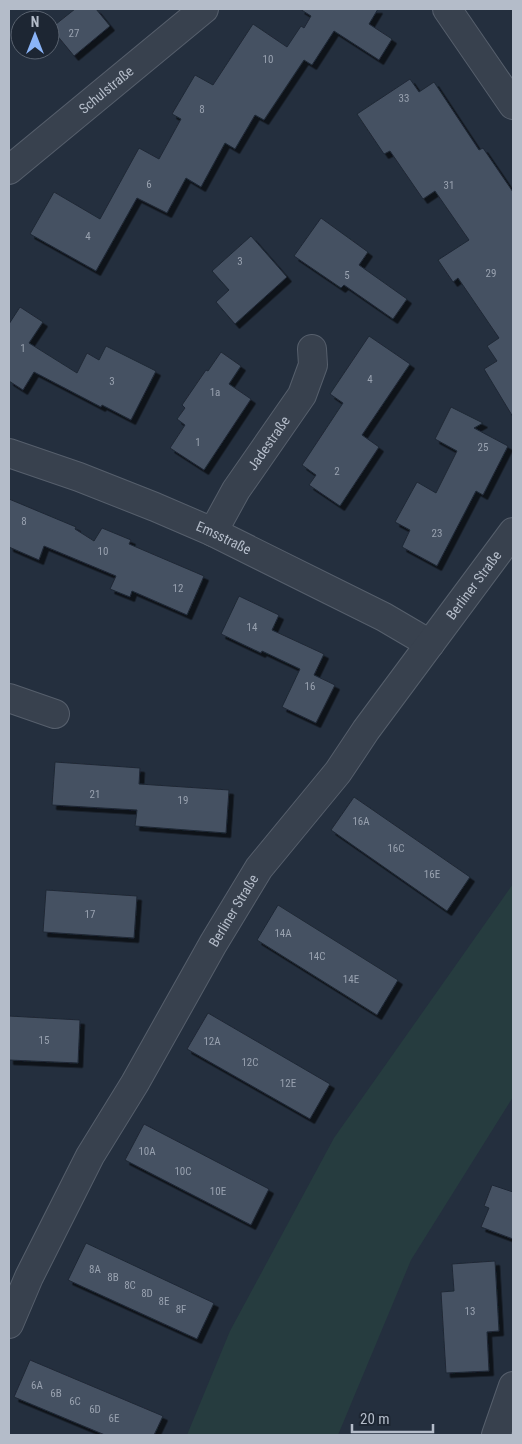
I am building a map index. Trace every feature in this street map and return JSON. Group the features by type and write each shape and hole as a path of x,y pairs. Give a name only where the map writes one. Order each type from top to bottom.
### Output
{"street":[{"name":"Schulstraße","path":"9,170 204,9"},
{"path":"447,9 513,105"},
{"name":"Jadestraße","path":"213,532 236,490 302,395 313,365 312,349"},
{"name":"Emsstraße","path":"9,453 79,477 213,532 376,613 430,644"},
{"name":"Berliner Straße","path":"9,1324 29,1277 90,1156 135,1083 213,944 259,868 338,772 366,730 513,532"},
{"path":"9,698 55,714"},
{"path":"496,1435 513,1386"}],"green space":[{"path":"513,884 513,1097 411,1260 338,1435 187,1435 230,1331 334,1138"}],"building":[{"path":"75,9 96,9 110,26 74,56 60,39 60,21"},
{"path":"300,9 378,9 369,24 392,39 379,60 334,31 312,65 304,60 264,120 255,115 235,149 225,143 201,187 186,178 167,213 137,198 96,271 30,234 54,192 100,219 139,148 159,159 181,119 172,114 195,75 213,85 253,24 287,47 301,26 304,28 311,16"},
{"path":"410,79 419,92 434,82 479,150 483,148 513,192 513,417 484,369 497,361 487,346 499,338 458,278 453,282 438,260 469,240 435,191 423,199 390,151 384,154 357,114"},
{"path":"321,218 368,252 359,265 407,299 393,319 344,285 341,288 294,256"},
{"path":"251,236 287,277 235,324 216,302 229,290 212,271"},
{"path":"20,307 43,322 29,343 77,373 87,353 99,360 106,346 156,371 131,420 102,405 101,407 34,372 23,390 9,381 9,324"},
{"path":"369,336 410,364 362,435 379,447 340,506 309,485 316,475 302,465 343,403 330,394"},
{"path":"221,352 241,366 229,384 251,399 204,470 170,448 185,425 177,419 185,408 182,405"},
{"path":"451,407 483,423 474,428 508,446 483,495 476,491 437,566 402,547 410,530 395,522 417,482 436,493 457,451 435,439"},
{"path":"9,499 76,527 75,529 94,541 102,528 131,540 129,544 204,576 187,615 132,591 130,597 110,589 116,576 44,546 39,560 9,547"},
{"path":"239,596 279,615 272,630 324,654 314,675 335,685 316,723 282,707 300,669 221,634"},
{"path":"55,762 140,768 139,784 229,790 226,833 135,826 137,810 52,805"},
{"path":"354,797 470,877 447,911 331,830"},
{"path":"46,890 137,896 134,938 43,932"},
{"path":"278,905 398,980 377,1015 257,940"},
{"path":"208,1013 330,1084 310,1119 187,1049"},
{"path":"9,1016 80,1020 78,1063 9,1060"},
{"path":"144,1124 269,1189 251,1225 125,1160"},
{"path":"492,1185 513,1192 513,1239 481,1227 489,1208 484,1206"},
{"path":"86,1243 214,1303 197,1339 68,1280"},
{"path":"495,1261 499,1331 487,1332 489,1371 446,1373 441,1292 454,1291 452,1264"},
{"path":"30,1360 163,1416 154,1435 105,1435 14,1397"}]}
